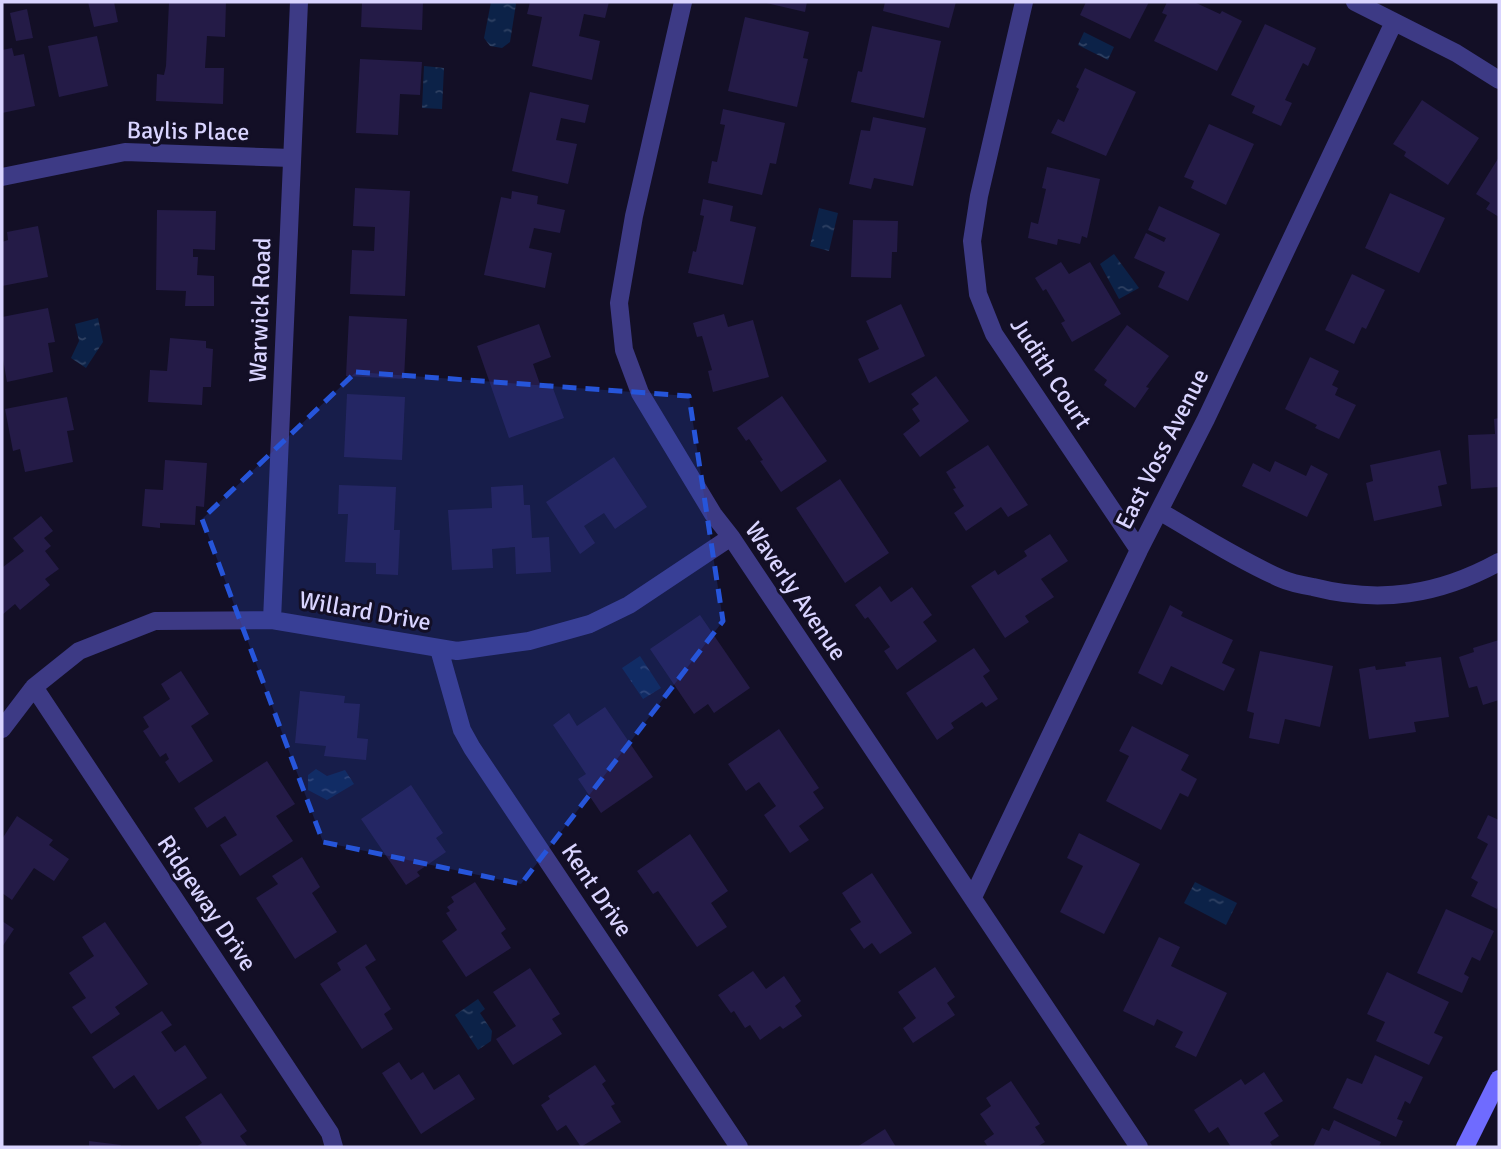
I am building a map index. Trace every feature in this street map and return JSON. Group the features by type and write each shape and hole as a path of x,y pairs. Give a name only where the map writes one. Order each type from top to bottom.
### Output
{"main road":[{"path":"1465,1147 1499,1079"}],"street":[{"name":"Warwick Road","path":"272,620 299,2"},
{"name":"Waverly Avenue","path":"683,2 634,216 619,303 624,350 640,393 713,514 1139,1147"},
{"name":"Judith Court","path":"1024,2 979,196 971,242 978,294 994,334 1139,550"},
{"path":"1354,2 1456,53 1499,80"},
{"name":"East Voss Avenue","path":"973,897 1139,550 1206,419 1394,22"},
{"name":"Baylis Place","path":"2,177 125,152 291,158"},
{"path":"1159,511 1258,568 1285,580 1336,593 1385,597 1430,591 1470,578 1499,562"},
{"name":"Willard Drive","path":"2,729 34,687 79,651 155,621 272,620 457,651 529,642 590,624 629,605 731,537"},
{"name":"Kent Drive","path":"439,649 462,730 472,748 739,1147"},
{"name":"Ridgeway Drive","path":"34,687 330,1133 334,1147"}],"highlighted area":[{"path":"356,372 689,396 723,621 521,884 323,842 202,519"}],"water":[{"path":"491,2 516,4 510,42 502,48 490,46 484,38"},
{"path":"1084,32 1114,47 1108,60 1078,45"},
{"path":"424,66 444,68 442,109 422,108"},
{"path":"819,208 838,213 829,251 810,246"},
{"path":"1114,254 1139,288 1119,299 1100,264"},
{"path":"98,318 103,342 86,368 71,358 79,341 75,324"},
{"path":"640,656 661,688 643,699 622,668"},
{"path":"316,769 327,776 345,770 354,784 327,800 308,790 308,775"},
{"path":"1195,882 1237,903 1226,925 1184,903"},
{"path":"478,999 485,1009 480,1013 492,1031 491,1041 478,1050 455,1015"}],"building":[{"path":"88,2 114,2 118,22 94,27"},
{"path":"169,2 226,2 225,37 207,36 205,68 224,68 223,104 156,101 157,74 164,75 166,66"},
{"path":"362,2 423,2 422,30 361,27"},
{"path":"530,2 609,2 605,18 584,14 579,36 600,41 592,80 532,66 542,17 527,14"},
{"path":"762,2 807,2 805,12"},
{"path":"885,2 956,2 949,28 883,11"},
{"path":"1086,2 1149,2 1130,39 1080,15"},
{"path":"1167,2 1194,2 1242,21 1217,71 1154,41 1167,15 1162,13"},
{"path":"27,9 33,38 16,41 10,13"},
{"path":"745,17 809,32 803,58 808,59 797,107 728,91"},
{"path":"1265,24 1316,48 1308,66 1303,63 1285,100 1292,103 1281,126 1252,113 1255,106 1231,95"},
{"path":"872,26 941,41 924,118 851,102 858,71 862,72"},
{"path":"97,36 108,86 59,97 48,46"},
{"path":"12,48 14,56 24,54 35,106 2,113 2,50"},
{"path":"360,59 422,62 420,95 400,94 398,135 356,133"},
{"path":"1085,68 1136,92 1106,156 1051,133 1058,119 1064,122"},
{"path":"530,92 589,105 585,123 561,118 556,140 577,144 568,184 512,171"},
{"path":"1422,100 1479,138 1448,185 1404,156 1406,152 1393,144"},
{"path":"723,109 785,123 776,164 770,163 762,195 708,183 712,161 717,162 725,125 720,124"},
{"path":"873,117 926,128 913,186 874,178 871,189 849,184 861,130 870,131"},
{"path":"1209,124 1254,144 1226,205 1191,188 1194,181 1184,177"},
{"path":"1499,157 1499,217 1486,209 1490,203 1476,194"},
{"path":"1047,167 1100,179 1087,238 1082,236 1080,244 1058,239 1057,245 1028,238 1031,222 1038,224 1046,189 1042,188"},
{"path":"355,188 410,191 405,296 350,294 352,250 374,251 375,227 353,226"},
{"path":"512,191 538,196 537,204 565,210 560,233 534,228 529,248 552,253 545,288 484,275 501,197 511,199"},
{"path":"1390,193 1445,218 1419,273 1365,248"},
{"path":"703,199 733,206 730,221 756,227 743,285 688,273 704,216 700,215"},
{"path":"1159,206 1220,234 1188,301 1158,287 1165,272 1134,258 1146,233 1164,242 1166,238 1148,230"},
{"path":"157,210 216,211 215,250 193,249 193,257 198,257 197,275 214,276 214,306 185,306 186,291 156,290"},
{"path":"853,220 898,221 897,252 892,252 891,278 851,277"},
{"path":"38,226 48,277 2,286 2,242 8,240 7,232"},
{"path":"1061,262 1069,274 1090,262 1121,314 1072,342 1061,323 1065,321 1046,289 1043,291 1035,278"},
{"path":"1352,274 1385,290 1366,329 1362,327 1354,344 1325,330"},
{"path":"901,304 925,356 869,383 858,359 879,349 866,321"},
{"path":"48,308 55,342 48,343 53,372 7,382 2,354 2,317"},
{"path":"724,314 728,327 753,320 769,377 713,392 708,371 712,370 702,336 697,337 693,323"},
{"path":"349,316 407,319 404,379 346,376"},
{"path":"539,324 551,357 533,364 541,387 551,383 564,418 509,438 477,346"},
{"path":"1127,325 1169,356 1146,387 1149,388 1135,408 1104,385 1107,380 1094,370"},
{"path":"170,338 206,341 206,348 213,349 211,387 203,387 202,405 148,402 150,370 167,371"},
{"path":"1310,357 1339,371 1332,385 1338,388 1335,395 1356,405 1339,439 1285,409"},
{"path":"936,376 969,421 920,457 903,434 920,421 912,409 919,404 911,394"},
{"path":"347,394 405,397 402,460 344,457"},
{"path":"782,396 827,461 781,492 749,439 746,441 737,428"},
{"path":"67,397 74,430 67,431 73,462 25,472 20,449 13,451 5,409"},
{"path":"1499,418 1499,487 1471,489 1468,435 1495,434 1494,419"},
{"path":"988,445 1028,505 1008,517 1001,507 966,531 954,513 964,506 946,472"},
{"path":"1440,450 1447,484 1438,486 1442,506 1374,521 1366,483 1373,481 1370,465"},
{"path":"614,457 647,507 615,529 604,513 584,526 595,543 580,554 546,502"},
{"path":"165,460 207,463 204,507 196,506 195,525 160,523 160,528 142,526 145,489 163,490"},
{"path":"1275,461 1306,476 1311,465 1328,474 1307,517 1242,486 1253,463 1270,472"},
{"path":"840,479 889,553 845,583 796,508"},
{"path":"339,485 396,487 394,530 400,530 398,575 376,574 376,563 345,562 348,514 338,514"},
{"path":"523,485 524,505 530,505 532,538 549,537 551,572 516,574 515,547 492,549 493,568 452,570 448,510 492,508 491,487"},
{"path":"41,516 53,531 44,538 51,546 45,551 59,569 45,579 50,585 20,610 15,604 2,615 2,565 3,567 24,551 13,538"},
{"path":"1050,534 1068,561 1041,579 1054,597 1025,616 1029,622 1005,638 971,586 995,570 998,575 1027,556 1024,551"},
{"path":"880,586 891,602 912,587 932,615 923,622 937,641 897,670 884,651 890,647 868,617 865,619 855,605"},
{"path":"1170,605 1183,612 1181,616 1233,640 1222,663 1235,669 1224,691 1171,666 1162,685 1138,673"},
{"path":"700,615 750,688 714,713 708,704 694,714 650,649"},
{"path":"1499,640 1499,700 1483,705 1477,686 1469,688 1459,657 1474,652 1473,648"},
{"path":"974,648 990,671 983,676 998,699 986,707 982,702 951,723 954,728 937,740 906,693"},
{"path":"1260,651 1333,666 1320,727 1285,719 1279,744 1249,738 1254,713 1247,711"},
{"path":"1441,657 1449,717 1414,722 1416,732 1369,739 1359,669 1406,666 1405,662"},
{"path":"181,671 209,714 191,726 213,761 179,783 165,762 169,759 166,753 160,757 143,731 149,727 143,717 170,699 161,684"},
{"path":"300,691 345,696 344,703 360,704 357,738 368,739 366,760 324,756 326,746 295,743"},
{"path":"605,707 653,777 601,813 578,779 586,774 553,725 569,713 577,726"},
{"path":"1132,726 1189,755 1181,770 1197,779 1188,797 1180,793 1161,830 1106,801 1129,756 1119,751"},
{"path":"779,729 819,788 813,792 824,808 799,826 809,840 790,853 764,815 776,806 759,782 746,791 728,764"},
{"path":"267,761 295,804 276,816 293,841 240,876 220,845 237,835 225,816 207,828 194,808"},
{"path":"411,785 443,833 436,838 446,852 417,872 420,876 406,885 361,819"},
{"path":"1488,815 1499,820 1497,909 1471,896 1478,882 1471,878 1488,844 1477,838"},
{"path":"17,816 53,840 49,845 69,859 54,881 34,868 12,900 2,893 2,839"},
{"path":"1079,833 1140,864 1104,934 1060,912 1083,866 1067,858"},
{"path":"690,834 728,891 711,903 727,927 697,947 658,891 653,894 637,871"},
{"path":"302,857 320,887 312,893 337,932 295,959 256,898 278,884 272,876"},
{"path":"872,873 912,933 880,954 872,943 864,949 850,929 861,922 842,893"},
{"path":"475,882 506,929 501,933 511,948 466,977 442,941 457,930 446,913 450,911 447,907 454,902 451,897"},
{"path":"1446,909 1494,931 1480,961 1472,957 1464,974 1469,977 1462,993 1417,973"},
{"path":"2,921 14,929 2,947"},
{"path":"105,922 148,984 115,1007 120,1014 91,1034 72,1007 86,998 69,973 94,956 82,937"},
{"path":"1159,937 1180,947 1171,966 1227,993 1196,1057 1175,1047 1183,1032 1157,1019 1154,1026 1123,1011"},
{"path":"366,944 376,960 365,967 391,1009 384,1014 393,1029 362,1049 320,984 341,970 337,963"},
{"path":"935,967 955,997 947,1003 955,1015 913,1043 903,1028 916,1018 898,992"},
{"path":"530,968 560,1014 552,1019 562,1034 513,1065 496,1039 516,1026 493,992"},
{"path":"753,971 766,989 784,976 801,1001 795,1006 802,1016 783,1029 780,1026 760,1040 750,1025 745,1028 734,1011 731,1013 718,995"},
{"path":"1387,972 1449,1002 1434,1033 1443,1037 1429,1065 1376,1041 1385,1022 1367,1014"},
{"path":"162,1011 172,1025 161,1032 175,1052 185,1045 207,1078 158,1110 134,1075 114,1089 92,1057"},
{"path":"1375,1055 1423,1077 1410,1104 1405,1101 1397,1119 1403,1121 1396,1137 1333,1108 1347,1078 1362,1084"},
{"path":"399,1062 411,1080 423,1072 434,1090 459,1074 475,1099 421,1134 382,1073"},
{"path":"595,1065 606,1081 602,1084 615,1104 611,1106 621,1122 581,1147 566,1125 557,1131 541,1105 550,1099 548,1096"},
{"path":"1264,1072 1283,1101 1264,1113 1279,1136 1270,1142 1273,1147 1231,1147 1218,1127 1209,1133 1194,1110 1241,1079 1245,1085"},
{"path":"1011,1081 1040,1124 1035,1127 1045,1142 1037,1147 988,1147 984,1141 994,1134 980,1114 991,1106 986,1098"},
{"path":"221,1093 247,1131 240,1136 248,1147 196,1147 202,1143 185,1117"},
{"path":"1334,1120 1381,1142 1379,1147 1313,1147 1322,1128 1329,1131"},
{"path":"885,1129 896,1147 857,1147"},
{"path":"89,1141 121,1145 89,1147"}]}
